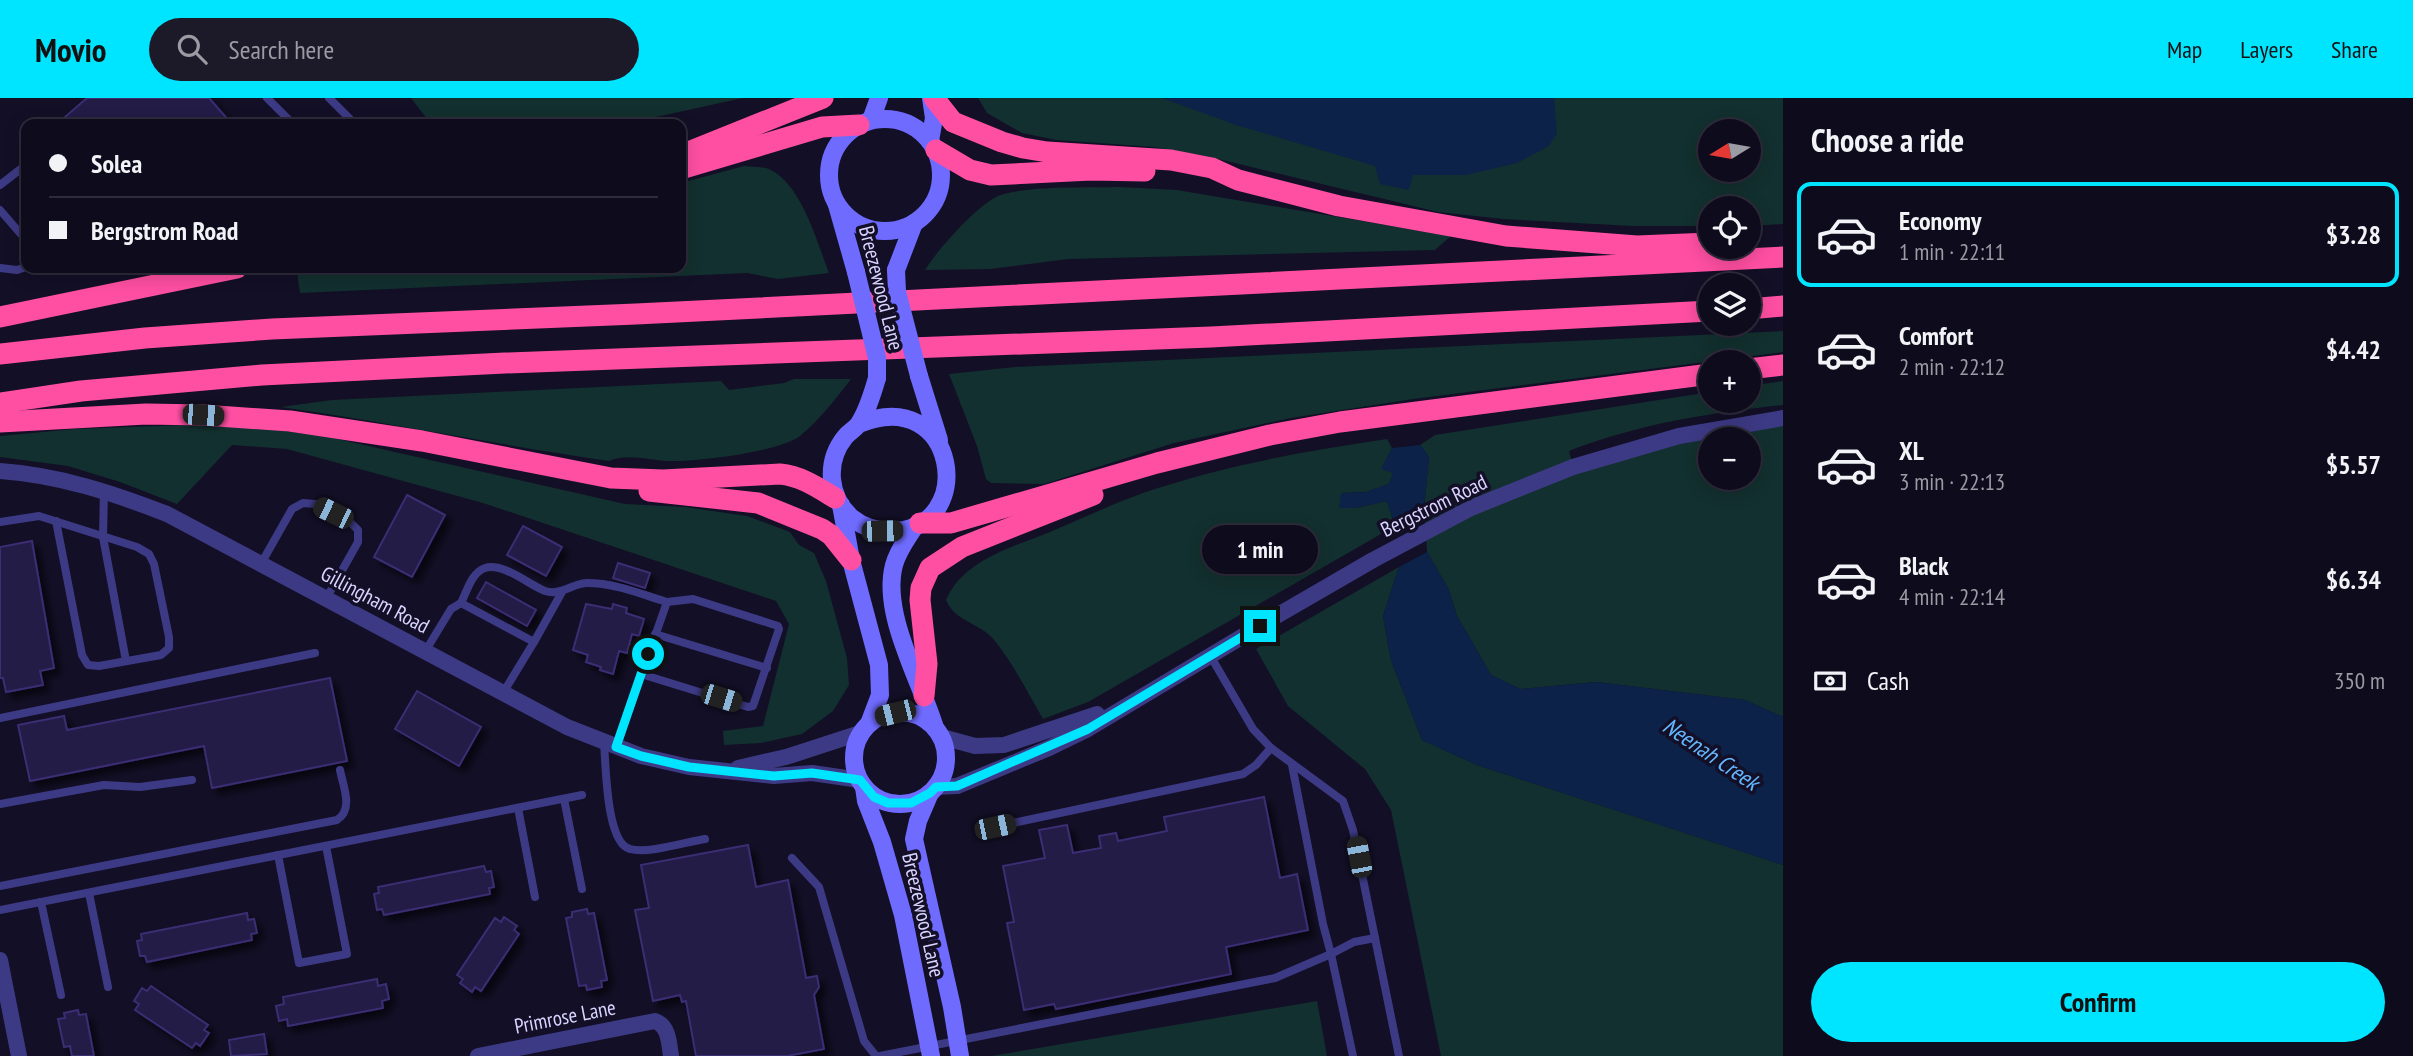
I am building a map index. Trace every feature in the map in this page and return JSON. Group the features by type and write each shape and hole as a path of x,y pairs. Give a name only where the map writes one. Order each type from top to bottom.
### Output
{"highway":[{"path":"686,153 823,98"},
{"path":"932,98 953,122 1023,148 1171,160 1212,168 1237,180 1339,206 1506,236 1637,246 1698,243"},
{"path":"686,168 822,127 865,123"},
{"path":"933,146 970,170 991,176 1122,170 1209,180 1237,180"},
{"path":"1761,258 1783,257"},
{"path":"0,354 145,338 272,329 636,314 1737,259"},
{"path":"0,317 213,273"},
{"path":"1761,308 1783,306"},
{"path":"0,403 81,391 262,375 575,360 1211,337 1698,312"},
{"path":"1761,368 1783,365"},
{"path":"918,525 951,523 1233,443 1340,422 1698,376"},
{"path":"0,422 146,414 289,421 422,441 611,478 663,480 780,474 802,478 838,501"},
{"path":"924,696 927,664 920,600 921,588 930,568 962,547 1043,513 1158,471 1189,456"},
{"path":"563,470 596,482 642,491 758,503 822,529 851,560"}],"main road":[{"path":"865,123 879,98"},
{"path":"932,98 933,146 941,166 941,183 936,199 927,213 914,223 885,232 870,229 851,219 836,202 830,185 829,167 835,150 845,136 865,123 884,118 910,124 933,146"},
{"name":"Breezewood Lane","path":"836,202 877,358 877,377 859,424"},
{"name":"Breezewood Lane","path":"914,223 896,270 897,292 940,444"},
{"path":"894,416 912,420 928,430 940,444 947,461 948,478 944,496 934,512 918,525 897,557 893,566 892,589 896,616 912,669 938,732 945,763 942,775 933,790 918,801 888,803 874,797 862,783 854,755 880,695 880,678 831,471 835,454 845,437 859,424 876,417 894,416"},
{"path":"838,501 852,518 866,527 899,531 918,525"},
{"path":"866,728 882,716 902,713 922,719 938,732"},
{"name":"Breezewood Lane","path":"862,783 903,915 930,1051"},
{"name":"Breezewood Lane","path":"933,790 918,821 914,839 949,994 958,1048"}],"street":[{"name":"Bergstrom Road","path":"933,790 957,786 1088,729 1373,560 1471,508 1586,463 1679,436 1783,418"},
{"name":"Gillingham Road","path":"0,471 40,475 104,490 167,514 262,562 503,693 584,735 610,745 641,756 689,767 774,776 812,773 862,783"},
{"name":"Bergstrom Road","path":"938,732 975,746 1004,745 1133,702"},
{"name":"Gillingham Road","path":"729,770 786,758 866,728"},
{"path":"0,960 19,1056"},
{"name":"Primrose Lane","path":"478,1056 655,1021 666,1028 671,1056"}],"lane":[{"path":"267,98 288,119"},
{"path":"329,98 350,119"},
{"path":"0,186 21,169"},
{"path":"0,210 21,234"},
{"path":"0,268 21,269"},
{"path":"104,490 103,537 126,662"},
{"path":"262,562 292,509 303,503 315,505 350,522 358,530 358,542 326,599"},
{"path":"0,522 39,516 56,521 103,537 137,547 149,554 154,564 169,637 169,648 161,655 99,666 88,665 82,655 56,521"},
{"path":"426,650 451,609 461,603 474,577 488,566 524,579 547,592 562,592 582,583 608,584 667,602 693,599 775,624 779,629 755,704 748,707 642,674"},
{"path":"503,693 562,592"},
{"path":"667,602 642,674 610,745 610,807 617,838 622,846 631,850 705,839"},
{"path":"461,603 534,642"},
{"path":"655,634 766,668"},
{"path":"0,718 314,653"},
{"path":"1211,657 1253,729 1292,765 1343,801 1353,830 1399,1056"},
{"path":"995,827 1243,774 1256,765 1271,748"},
{"path":"1292,765 1323,924 1353,1056"},
{"path":"0,886 337,820 347,808 340,770"},
{"path":"0,804 104,785 140,787 192,780"},
{"path":"0,910 582,795"},
{"path":"564,799 582,889"},
{"path":"518,808 535,897"},
{"path":"278,855 299,962 347,954 326,846"},
{"path":"792,858 819,887 864,1041 878,1056 958,1048 1275,978 1354,942 1375,938"},
{"path":"89,893 108,987"},
{"path":"41,902 61,995"}],"green space":[{"path":"411,98 743,98 653,119 427,119"},
{"path":"978,98 1783,98 1783,224 1761,225 1761,196 1698,196 1698,226 1633,226 1503,219 1438,212 1206,156 1154,147 1056,140 1022,133 987,113"},
{"path":"744,166 771,170 782,178 800,201 829,273 778,279 747,273 300,293 297,273 686,273 686,182"},
{"path":"1120,187 1177,190 1451,236 1435,250 1068,259 990,269 925,270 958,230 987,202 996,197 1038,189"},
{"path":"1783,331 1783,352 1761,355 1761,350 1698,350 1698,363 1413,399 1291,418 1174,443 1044,484 991,483 986,479 977,446 949,374 1015,367 1698,335 1761,336 1761,332"},
{"path":"794,379 851,379 814,423 789,442 736,455 681,461 630,457 609,461 281,407 332,400 721,381 729,390 784,383"},
{"path":"1783,381 1783,405 1761,408 1761,384"},
{"path":"1698,394 1698,413 1722,413 1648,427 1569,451 1573,466 1698,437 1698,490 1761,490 1761,427 1744,427 1783,418 1783,717 1745,700 1596,682 1520,689 1491,675 1457,616 1448,588 1427,552 1424,509 1429,457 1420,445 1435,435"},
{"path":"186,425 272,429 333,438 625,504 685,507 747,516 790,532 799,545 814,553 826,581 847,658 849,685 833,711 802,734 761,743 724,745 723,731 763,726 789,624 776,601 483,503 287,449 232,445 177,504 68,466 0,457 0,436 75,429"},
{"path":"1387,439 1392,448 1382,468 1393,473 1389,484 1366,492 1341,493 1355,508 1387,501 1395,526 1088,702 1043,719 1015,669 995,641 983,630 955,613 946,600 964,575 990,557 1143,493 1264,460"},
{"path":"1399,567 1383,616 1391,660 1422,740 1477,765 1783,865 1783,1056 1441,1056 1391,810 1365,769 1288,706 1256,649"},
{"path":"1317,1001 1327,1056 991,1056"}],"water":[{"path":"1162,98 1554,98 1557,133 1549,146 1517,163 1466,175 1413,175 1409,190 1380,184 1375,166 1236,125"},
{"path":"1420,445 1429,457 1424,509 1395,526 1387,501 1355,508 1339,508 1341,493 1366,492 1389,484 1393,473 1381,469 1392,448"},
{"name":"Neenah Creek","path":"1427,552 1448,588 1457,616 1491,675 1520,689 1596,682 1745,700 1783,717 1783,865 1477,765 1422,740 1391,660 1383,616 1399,567"}],"building":[{"path":"87,98 209,98 228,119 63,119"},
{"path":"407,495 445,515 412,577 374,557"},
{"path":"523,526 562,547 546,576 507,555"},
{"path":"32,541 54,668 40,671 43,685 6,692 3,678 0,678 0,547"},
{"path":"618,563 650,573 645,588 613,578"},
{"path":"486,582 536,610 527,626 477,598"},
{"path":"586,604 612,609 613,604 627,608 626,613 644,619 639,636 632,634 627,653 619,651 613,674 586,662 588,655 573,650"},
{"path":"330,678 347,761 212,788 204,746 30,781 18,725 64,716 67,730"},
{"path":"417,691 481,727 459,766 395,729"},
{"path":"1264,797 1280,878 1297,874 1308,930 1226,947 1231,974 1056,1009 1054,1004 1024,1010 1007,923 1014,922 1003,866 1045,858 1039,830 1067,825 1073,853 1101,848 1099,836 1116,833 1118,841 1167,831 1164,817"},
{"path":"748,845 756,887 788,880 806,978 817,976 819,987 814,995 824,1049 787,1056 696,1056 686,1001 682,1002 680,995 653,1001 635,910 649,908 641,865"},
{"path":"484,866 486,872 491,871 494,887 489,888 490,894 384,915 382,909 377,910 374,894 379,893 378,887"},
{"path":"587,909 588,914 594,913 607,980 601,981 602,987 587,990 586,985 579,986 566,918 572,917 572,912"},
{"path":"247,913 248,920 254,919 257,933 251,934 252,940 147,962 145,956 140,956 137,941 142,940 141,934"},
{"path":"504,917 517,926 514,930 519,934 481,991 475,987 472,992 460,983 463,979 457,975 495,918 501,922"},
{"path":"377,979 378,986 386,984 389,999 382,1001 383,1008 288,1026 287,1019 279,1021 276,1006 284,1004 283,997"},
{"path":"151,986 208,1025 204,1030 209,1033 200,1046 196,1043 192,1048 135,1010 139,1004 134,1001 142,988 147,991"},
{"path":"78,1010 79,1015 86,1014 94,1056 72,1056 70,1046 64,1047 58,1019 65,1018 64,1013"},
{"path":"264,1034 267,1054 231,1056 229,1040"}],"route":[{"path":"648,654 616,747 689,767 774,776 812,773 860,780 874,797 888,803 903,804 918,801 936,787 957,786 1088,729 1260,626"}]}
